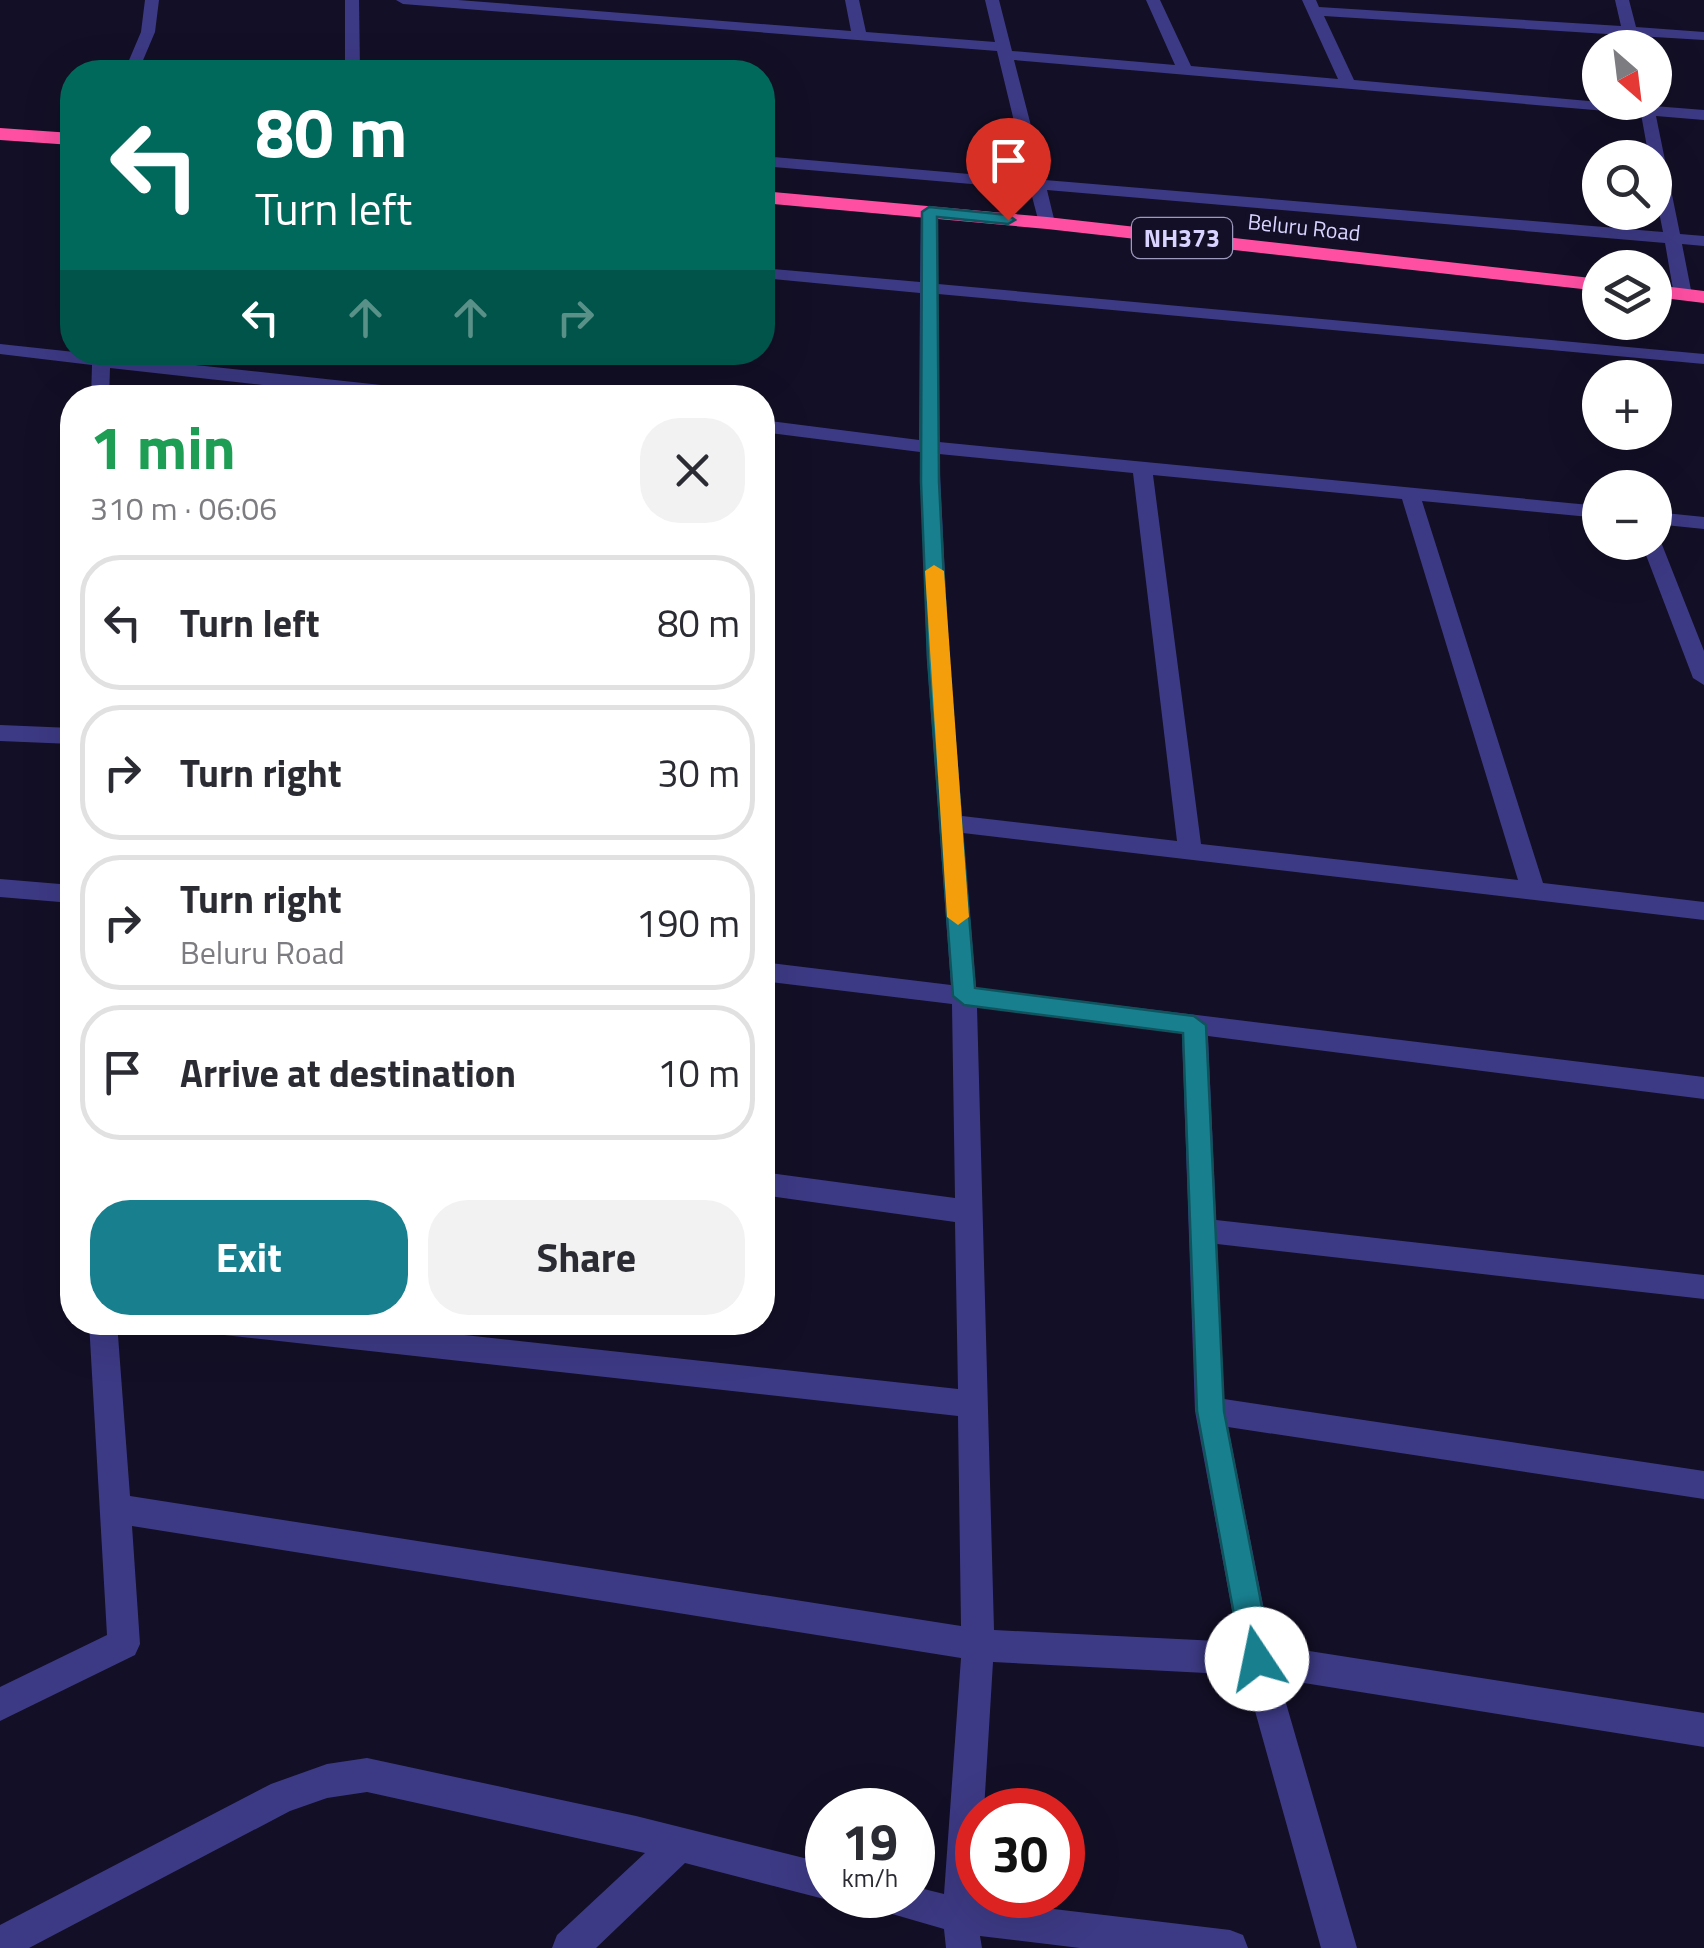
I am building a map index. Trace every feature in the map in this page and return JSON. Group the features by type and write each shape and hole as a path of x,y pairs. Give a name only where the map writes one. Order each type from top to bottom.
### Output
{"highway":[{"path":"0,134 60,138"},
{"name":"Beluru Road","path":"775,198 1047,223 1582,283"}],"street":[{"path":"136,60 148,32 152,0"},
{"path":"352,0 354,60"},
{"path":"404,0 501,4 1186,70 1582,101"},
{"path":"852,0 860,36"},
{"path":"992,0 1047,223"},
{"path":"1153,0 1186,70"},
{"path":"1622,0 1630,30"},
{"path":"1312,5 1348,84"},
{"path":"1312,5 1582,35"},
{"path":"1672,38 1704,36"},
{"path":"1672,110 1704,115"},
{"path":"1650,120 1672,238 1694,296"},
{"path":"775,163 1704,241"},
{"path":"929,212 929,447 938,659 964,996 978,1645 962,1932"},
{"path":"775,273 1704,359"},
{"path":"0,349 60,356"},
{"path":"132,365 258,385"},
{"path":"775,428 929,447 1582,510"},
{"path":"1142,466 1190,849"},
{"path":"1410,493 1534,891"},
{"path":"1672,520 1704,523"},
{"path":"1658,560 1704,678"},
{"path":"0,733 60,736"},
{"path":"952,823 1704,911"},
{"path":"0,888 60,893"},
{"path":"775,972 1704,1088"},
{"path":"1194,1025 1210,1411 1257,1659 1339,1948"},
{"path":"775,1185 968,1212"},
{"path":"1202,1230 1704,1288"},
{"path":"0,1704 124,1644 105,1335"},
{"path":"343,1335 973,1404"},
{"path":"1210,1411 1704,1485"},
{"path":"116,1509 978,1645 1257,1659 1704,1730"},
{"path":"0,1944 283,1796 367,1776 680,1844 805,1876"},
{"path":"570,1948 680,1844"},
{"path":"931,1918 962,1932 1230,1948"}],"slow traffic":[{"path":"934,571 958,917"}],"route":[{"path":"1008,220 929,212 930,482 938,659 964,996 1194,1025 1210,1411 1257,1659"}]}
